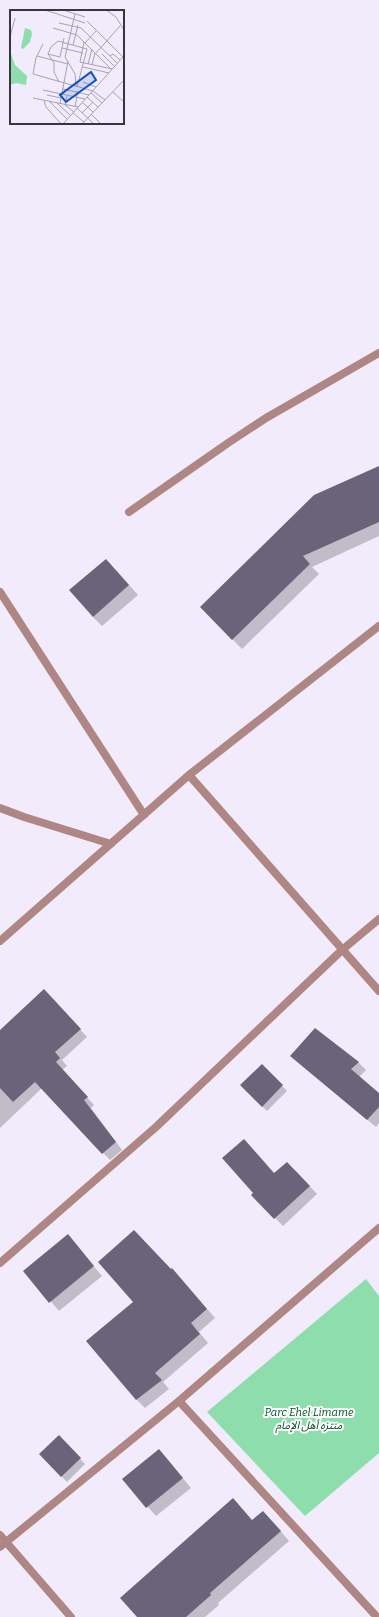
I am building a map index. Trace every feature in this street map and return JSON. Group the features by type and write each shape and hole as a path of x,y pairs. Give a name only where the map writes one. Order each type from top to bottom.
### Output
{"street":[{"path":"129,512 266,418 379,353"},
{"path":"0,592 144,815"},
{"path":"0,941 189,775 379,626"},
{"path":"189,775 379,991"},
{"path":"0,808 111,844"},
{"path":"0,1263 156,1127 342,950 379,919"},
{"path":"3,1544 179,1401 379,1228"},
{"path":"179,1401 377,1617"},
{"path":"0,1535 3,1544 71,1617"}],"green space":[{"name":"Parc Ehel Limame منتزه أهل الإمام","path":"366,1279 379,1296 379,1453 305,1516 207,1412"}],"building":[{"path":"379,466 379,522 303,556 310,564 232,640 200,607 314,495"},
{"path":"106,559 129,585 93,617 69,590"},
{"path":"44,989 81,1029 55,1052 60,1058 56,1062 88,1097 84,1100 116,1142 102,1154 35,1082 13,1102 0,1088 0,1030"},
{"path":"315,1028 359,1062 351,1069 379,1093 379,1107 367,1120 290,1056"},
{"path":"262,1064 283,1085 262,1107 240,1085"},
{"path":"244,1139 274,1173 287,1162 310,1186 274,1219 251,1195 253,1193 222,1158"},
{"path":"134,1230 171,1269 172,1268 207,1309 191,1323 200,1334 155,1373 162,1380 136,1400 86,1341 133,1302 98,1262"},
{"path":"68,1234 94,1266 49,1303 23,1271"},
{"path":"59,1435 81,1458 61,1477 39,1454"},
{"path":"159,1449 183,1478 146,1508 122,1479"},
{"path":"233,1498 252,1520 263,1511 281,1531 210,1593 211,1595 186,1617 137,1617 120,1598"}]}
